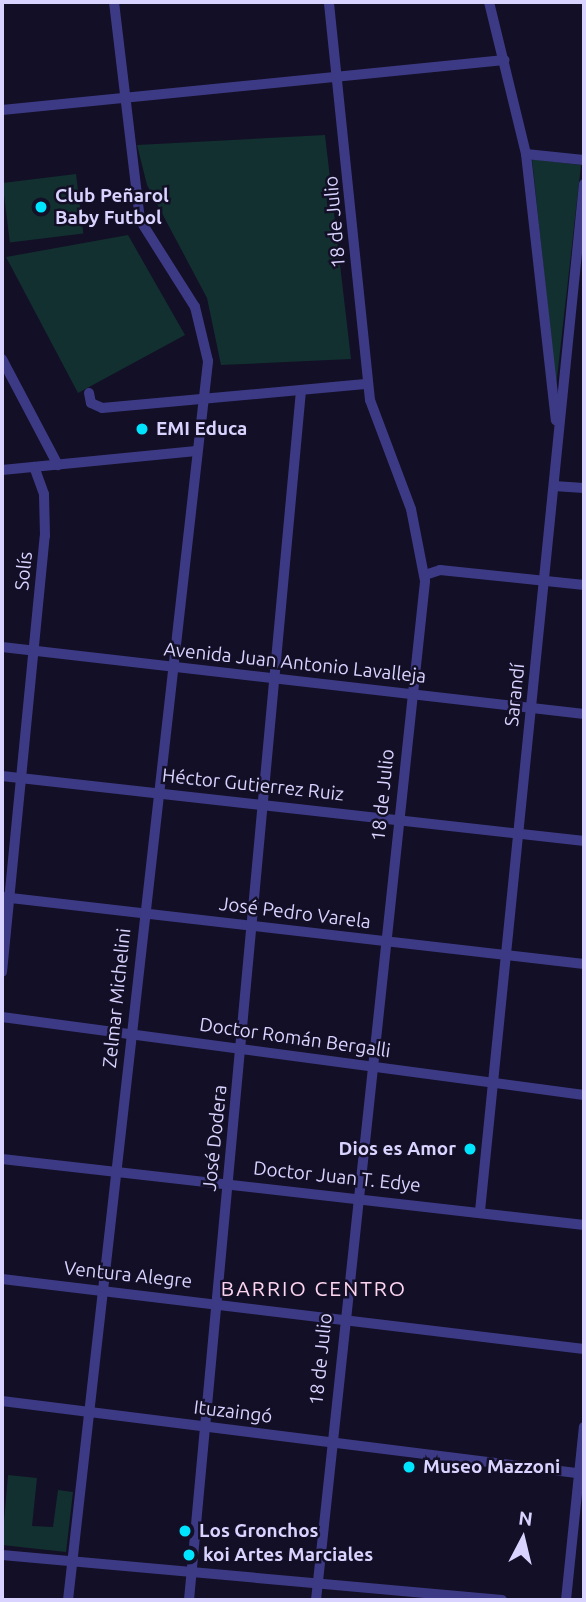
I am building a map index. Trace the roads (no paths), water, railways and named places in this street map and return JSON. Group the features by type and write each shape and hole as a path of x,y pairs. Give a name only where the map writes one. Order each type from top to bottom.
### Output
{"street":[{"name":"Zelmar Michelini","path":"68,1600 105,1290 170,667 204,400 207,338 195,307 140,220 114,2"},
{"name":"18 de Julio","path":"316,1600 315,1583 329,1442 425,575 411,509 368,384 340,78 329,2"},
{"path":"489,2 526,154 558,431"},
{"path":"2,110 505,60"},
{"path":"526,154 584,160"},
{"name":"Sarandí","path":"480,1211 584,184"},
{"path":"2,359 58,465"},
{"path":"89,393 91,403 102,408 368,384"},
{"name":"José Dodera","path":"189,1600 301,391"},
{"path":"2,466 34,467 196,451"},
{"name":"Solís","path":"2,972 5,898 46,510 34,467"},
{"path":"554,485 584,488"},
{"path":"425,575 440,570 584,585"},
{"name":"Avenida Juan Antonio Lavalleja","path":"2,647 584,715"},
{"name":"Héctor Gutierrez Ruiz","path":"2,776 584,841"},
{"name":"José Pedro Varela","path":"5,898 584,964"},
{"name":"Doctor Román Bergalli","path":"2,1017 584,1095"},
{"name":"Doctor Juan T. Edye","path":"2,1159 584,1224"},
{"name":"Ventura Alegre","path":"2,1279 584,1349"},
{"name":"Ituzaingó","path":"2,1401 582,1474"},
{"path":"566,1600 582,1474 584,1427"},
{"path":"2,1555 315,1583 438,1598 502,1600"}],"place":[{"name":"Club Peñarol Baby Futbol","path":"41,207"},
{"name":"EMI Educa","path":"142,429"},
{"name":"Dios es Amor","path":"470,1149"},
{"name":"Museo Mazzoni","path":"409,1467"},
{"name":"Los Gronchos","path":"185,1531"},
{"name":"koi Artes Marciales","path":"189,1555"}],"district":[{"name":"BARRIO CENTRO","path":"314,1288"}]}
